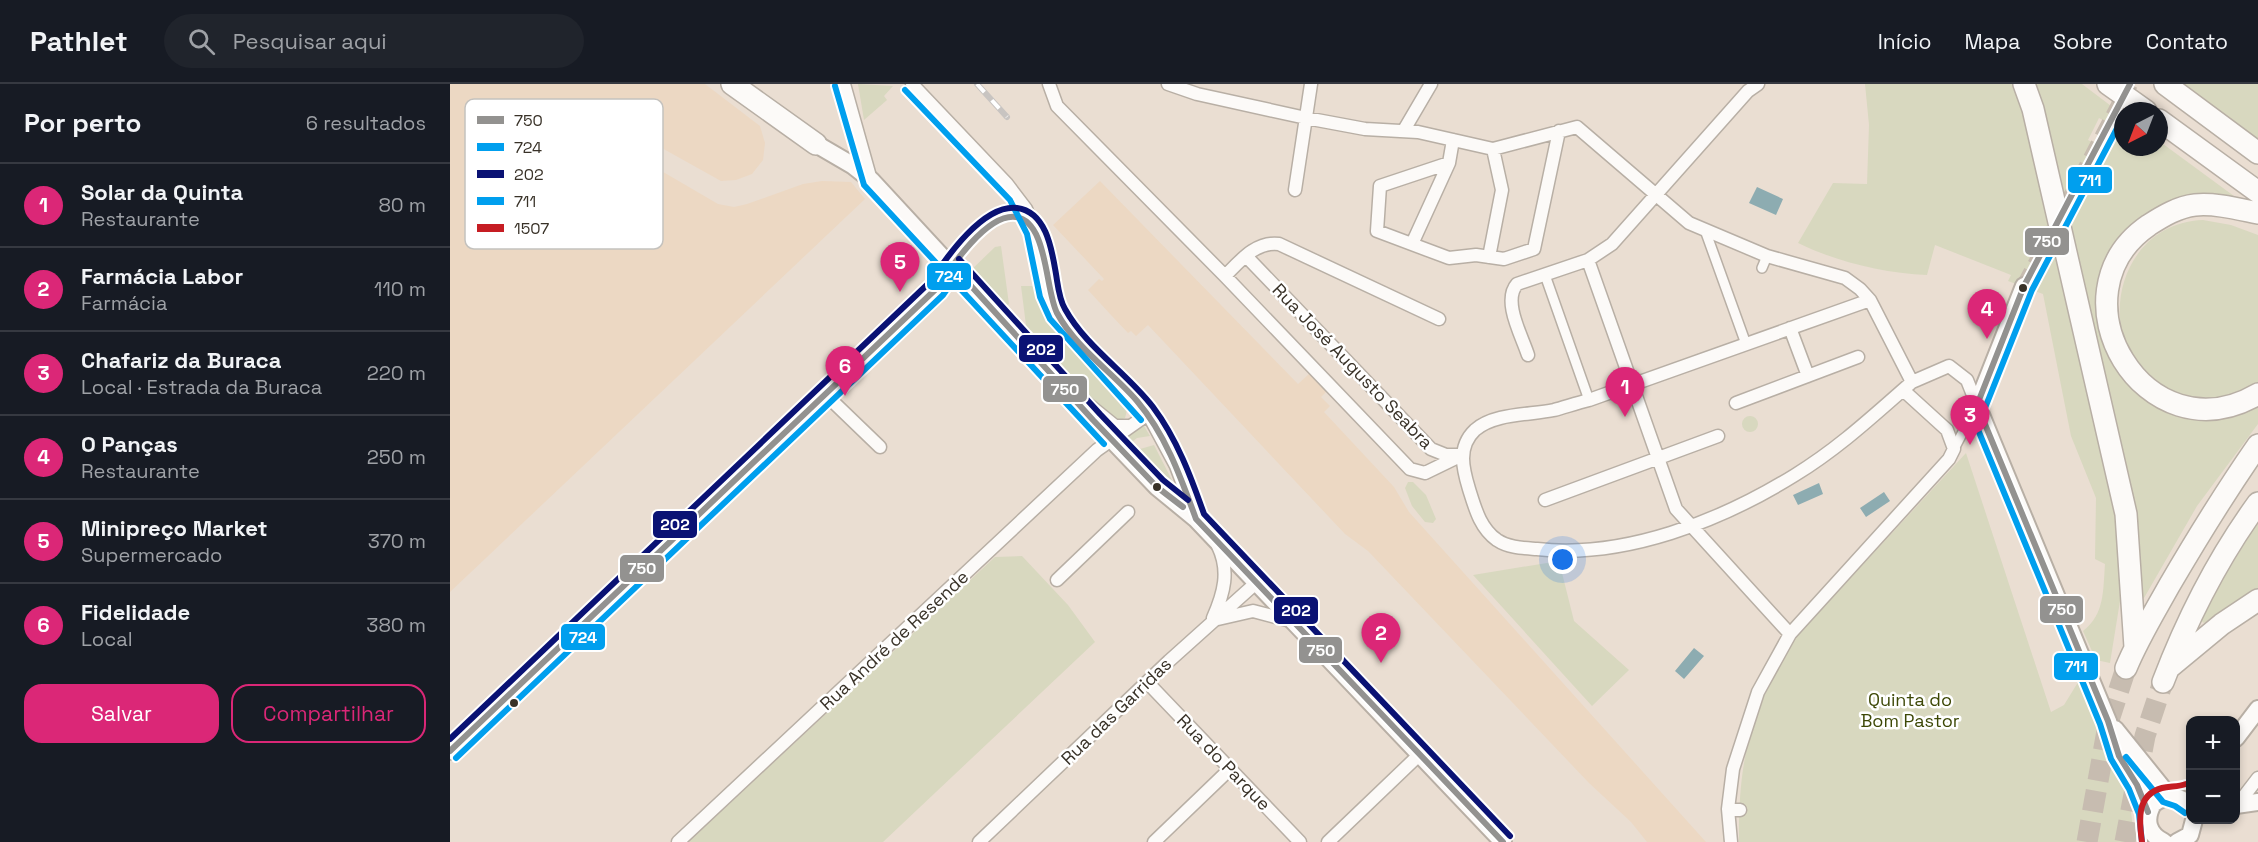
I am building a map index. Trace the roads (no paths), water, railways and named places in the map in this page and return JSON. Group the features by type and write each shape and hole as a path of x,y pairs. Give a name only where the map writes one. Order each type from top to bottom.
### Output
{"highway":[{"path":"732,84 816,144"},
{"path":"2024,84 2033,109 2126,514 2135,647"},
{"path":"2108,84 2133,102"},
{"path":"2165,84 2258,153"},
{"path":"2168,127 2258,192"},
{"path":"2258,213 2195,205 2166,214 2138,233 2119,255 2108,284 2108,321 2117,351 2135,378 2159,398 2190,409 2220,408 2258,394"},
{"path":"2127,668 2135,647 2233,481 2258,445"},
{"path":"2258,503 2219,563 2165,676 2222,624 2258,600"}],"street":[{"path":"844,84 871,180"},
{"path":"912,84 1017,195 1031,217 1039,240 1049,294 1058,315 1148,414 1176,466 1196,519"},
{"name":"Rua José Augusto Seabra","path":"1049,84 1056,106 1225,276 1410,469 1425,473 1462,455"},
{"path":"1168,84 1197,94 1306,118 1365,129 1404,130 1493,148 1577,127 1689,222 1764,262 1845,278 1870,300 1907,386 1947,430 1954,448"},
{"path":"1295,190 1311,84"},
{"path":"1404,130 1431,84"},
{"path":"1528,355 1511,297 1518,284 1588,260 1611,244 1748,91 1758,84"},
{"path":"1449,163 1380,186 1377,231 1449,258 1504,259 1534,249 1559,131"},
{"path":"1412,244 1449,163 1454,140"},
{"path":"816,144 852,165 871,180 1157,487 1212,535 1503,842"},
{"path":"1489,257 1502,190 1493,148"},
{"path":"1705,230 1746,344"},
{"path":"1225,276 1246,256 1267,244 1279,244 1439,319"},
{"name":"Rua José Augusto Seabra","path":"1246,256 1431,449 1446,455 1462,455"},
{"path":"1588,260 1676,509 1790,634"},
{"path":"450,751 937,288 952,265"},
{"path":"1545,275 1589,400"},
{"path":"1731,842 1734,810 1733,769 1758,692 1790,634 1949,459 1977,405 2024,286"},
{"path":"1870,300 1589,400 1488,422 1474,432 1462,455 1464,472 1480,520 1490,534 1510,546 1551,551 1596,550 1689,525 1749,500 1795,475 1857,432 1907,386 1949,366 1967,380 2108,721 2119,756 2148,812 2150,836 2164,842"},
{"path":"1790,328 1808,376"},
{"path":"1736,403 1858,357"},
{"path":"1058,380 1109,423 1121,427 1130,425"},
{"path":"825,394 880,447"},
{"name":"Rua André de Resende","path":"678,842 1111,438 1148,414"},
{"path":"1545,500 1718,436"},
{"path":"1057,580 1128,512"},
{"path":"1211,621 1222,597 1225,576 1223,558 1212,535"},
{"name":"Rua das Garridas","path":"979,842 1211,621 1256,583"},
{"path":"1211,621 1253,611 1292,621"},
{"name":"Rua do Parque","path":"1147,682 1300,842"},
{"path":"2240,732 2258,709"},
{"path":"2108,721 2182,798"},
{"path":"1328,842 1420,754"},
{"path":"1154,842 1230,769"},
{"path":"2240,801 2258,778"},
{"path":"2148,812 2153,804 2182,798"},
{"path":"2240,805 2258,802"}],"water":[{"path":"1757,187 1783,199 1776,215 1749,203"},
{"path":"1819,483 1823,494 1798,505 1793,495"},
{"path":"1884,492 1890,501 1866,517 1860,508"},
{"path":"1694,648 1704,656 1684,679 1675,671"}],"tunnel":[{"path":"2024,286 2130,84"},
{"path":"2087,842 2109,720 2126,668"},
{"path":"2125,842 2145,736 2163,682"}],"railway":[{"path":"977,84 1007,117"}],"place":[{"name":"Minipreço Market","path":"900,292"},
{"name":"O Panças","path":"1987,339"},
{"name":"Fidelidade","path":"845,396"},
{"name":"Solar da Quinta","path":"1625,417"},
{"name":"Chafariz da Buraca","path":"1970,445"},
{"name":"Farmácia Labor","path":"1381,663"}],"park label":[{"name":"Quinta do Bom Pastor","path":"1910,709"}]}
